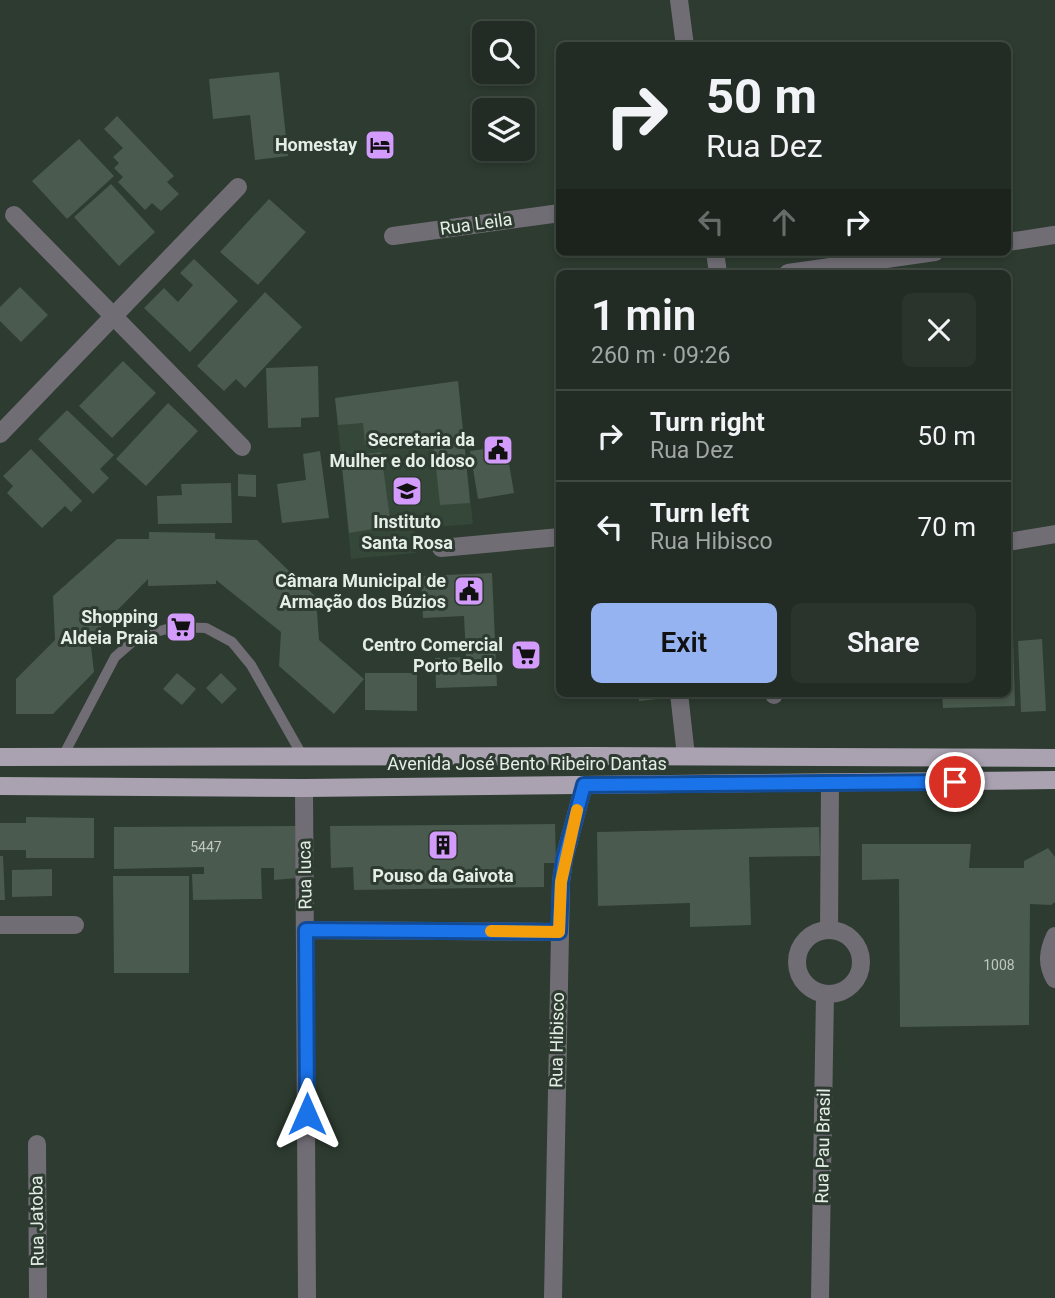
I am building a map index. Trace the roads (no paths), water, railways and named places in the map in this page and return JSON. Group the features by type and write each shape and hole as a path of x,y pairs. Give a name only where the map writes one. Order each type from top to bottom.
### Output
{"main road":[{"name":"Avenida José Bento Ribeiro Dantas","path":"0,757 302,755 1055,758"},
{"name":"Avenida José Bento Ribeiro Dantas","path":"0,786 304,788 1055,780"}],"street":[{"path":"679,0 684,42"},
{"path":"0,434 238,187"},
{"name":"Rua Leila","path":"393,236 556,214"},
{"path":"14,215 242,447"},
{"path":"1011,242 1054,235"},
{"path":"809,270 907,256"},
{"path":"1011,541 1055,534"},
{"path":"441,548 556,537"},
{"path":"679,697 686,756"},
{"path":"829,930 830,783"},
{"name":"Rua Hibisco","path":"553,1298 561,882 564,859 584,785"},
{"name":"Rua Iuca","path":"304,788 307,1298"},
{"path":"0,925 75,925"},
{"path":"306,930 559,932"},
{"path":"829,930 843,933 855,943 861,957 860,972 853,985 840,993 825,994 812,990 801,978 797,963 800,948 811,936 829,930"},
{"path":"1055,936 1049,949 1048,962 1055,979"},
{"name":"Rua Pau Brasil","path":"820,1298 825,994"},
{"name":"Rua Jatoba","path":"37,1144 38,1298"}],"lane":[{"path":"63,756 116,657 138,637 174,626 206,628 232,642 251,665 302,755"}],"place":[{"name":"Homestay","path":"380,145"},
{"name":"Secretaria da Mulher e do Idoso","path":"498,450"},
{"name":"Instituto Santa Rosa","path":"407,491"},
{"name":"Câmara Municipal de Armação dos Búzios","path":"469,591"},
{"name":"Shopping Aldeia Praia","path":"181,627"},
{"name":"Centro Comercial Porto Bello","path":"526,655"},
{"name":"Pouso da Gaivota","path":"443,845"}]}
